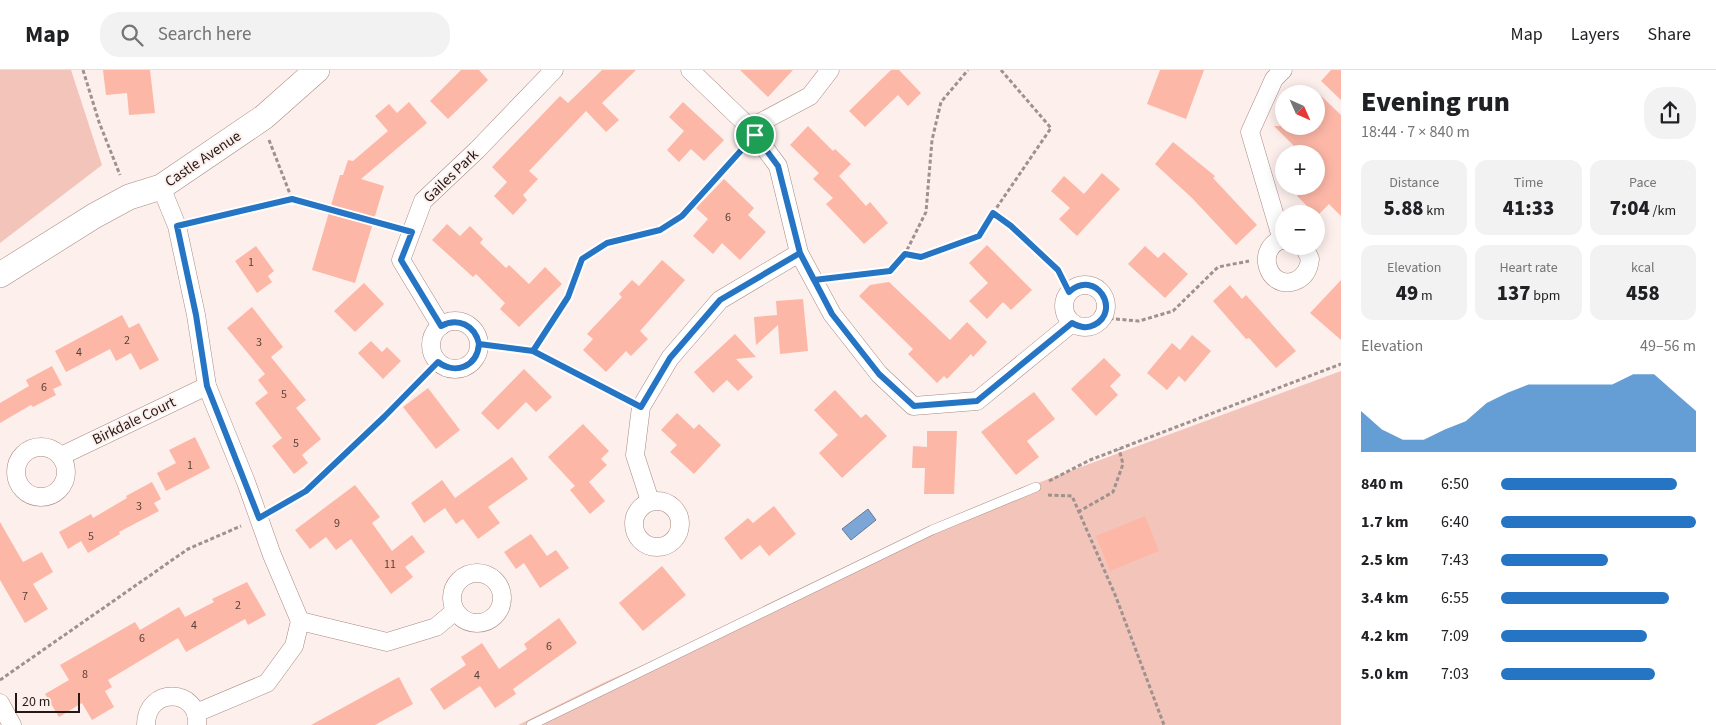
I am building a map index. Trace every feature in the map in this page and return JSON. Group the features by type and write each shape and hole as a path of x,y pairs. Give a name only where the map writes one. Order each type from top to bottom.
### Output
{"street":[{"name":"Castle Avenue","path":"0,276 94,216 129,197 161,187 264,117 317,70"},
{"name":"Gailes Park","path":"441,326 401,260 423,201 478,150 554,70"},
{"path":"690,70 752,131 778,166 800,253 832,314 879,374 914,406 977,401 1072,323"},
{"path":"752,131 810,96 830,70"},
{"path":"1275,214 1250,132 1274,78 1283,70"},
{"path":"146,725 150,708 162,698 170,696 186,700 196,719 267,683 294,646 300,621 272,555 207,386 196,315 177,226 161,187"},
{"path":"1275,244 1272,246 1267,258 1268,270 1274,278 1281,282 1290,282 1299,279 1305,274 1309,266 1310,259 1308,255"},
{"path":"650,502 635,455 641,407 670,358 720,300 800,253"},
{"path":"1086,284 1098,289 1105,299 1103,318 1092,326 1085,327 1072,323 1064,311 1064,304 1069,292 1086,284"},
{"path":"462,322 474,330 479,344 475,358 464,367 450,369 438,362 432,348 432,339 441,326 447,323 462,322"},
{"name":"Birkdale Court","path":"61,456 207,386"},
{"path":"300,621 387,642 436,627 456,611"},
{"path":"0,703 12,725"}],"lane":[{"path":"531,725 932,530 1036,487"}],"path":[{"path":"83,70 99,122 129,197"},
{"path":"814,280 890,271 905,254 926,212 932,140 941,102 968,70"},
{"path":"905,254 921,257 979,236 1051,128 1001,70"},
{"path":"264,117 271,148 292,199"},
{"path":"533,351 568,297 582,259 607,243 660,230 682,216 752,131"},
{"path":"177,226 292,199 412,232"},
{"path":"993,213 1011,226 1058,270 1069,292"},
{"path":"1103,318 1139,322 1173,311 1218,267 1267,258"},
{"path":"479,344 533,351 641,407"},
{"path":"0,680 188,549 259,518 306,491 384,417 438,362"},
{"path":"1036,487 1090,460 1341,364"},
{"path":"1078,512 1113,492 1123,464 1119,449"},
{"path":"1025,492 1072,496 1116,597 1164,725"}],"shaded area":[{"path":"0,70 71,70 102,165 0,243"},
{"path":"1341,371 1341,725 518,725 605,682 806,593 1035,484"}],"water":[{"path":"868,509 876,520 851,540 842,529"}],"building":[{"path":"103,70 150,70 155,113 129,115 127,93 106,95"},
{"path":"461,70 479,70 488,80 448,119 430,101"},
{"path":"602,70 636,70 602,103 619,120 606,132 586,111 529,171 538,179 523,195 527,200 513,215 494,196 507,182 492,167 560,96 568,103"},
{"path":"740,70 793,70 768,97"},
{"path":"891,70 899,70 921,93 908,106 898,95 865,127 849,111"},
{"path":"1160,70 1204,70 1186,119 1147,104"},
{"path":"1331,70 1341,70 1341,100 1321,81"},
{"path":"1325,100 1341,115 1341,216 1329,204 1325,208 1325,205 1306,205 1297,196 1325,195 1325,145 1293,145 1283,135 1325,135"},
{"path":"409,102 427,123 361,179 384,186 355,283 312,270 340,175 343,175 348,160 353,161 388,131 375,116 389,104 397,113"},
{"path":"683,102 724,140 704,161 691,149 679,162 667,150 684,131 669,117"},
{"path":"808,126 833,151 835,149 851,164 839,176 866,206 870,202 888,223 864,244 826,204 833,198 813,179 819,173 790,145"},
{"path":"1173,142 1215,176 1213,178 1257,225 1236,245 1192,198 1155,164"},
{"path":"1102,173 1120,189 1077,236 1059,219 1070,208 1051,191 1064,176 1084,194"},
{"path":"724,179 754,208 748,215 766,232 740,260 722,243 713,254 693,236 708,219 696,208"},
{"path":"447,224 460,236 470,226 483,239 480,243 506,268 509,265 529,284 545,267 562,284 519,327 500,309 505,303 476,274 473,277 432,240"},
{"path":"987,245 1032,290 1011,310 1003,302 987,319 969,301 988,283 969,263"},
{"path":"256,246 274,271 268,276 272,282 257,293 235,261"},
{"path":"1145,246 1158,258 1164,252 1188,274 1165,298 1128,264"},
{"path":"662,260 685,280 640,331 648,339 631,356 626,351 606,372 583,350 593,339 587,334 622,297 619,294 632,280 639,286"},
{"path":"1341,280 1341,340 1310,313"},
{"path":"889,282 950,340 967,322 987,342 973,357 971,354 947,379 944,376 937,383 908,354 913,349 859,296 870,285"},
{"path":"364,283 384,304 355,332 334,311"},
{"path":"1230,285 1242,299 1246,295 1296,351 1276,368 1249,338 1246,339 1213,301"},
{"path":"803,299 808,351 780,354 778,325 756,345 754,317 777,315 776,301"},
{"path":"252,307 283,347 271,357 306,400 296,408 321,439 302,455 308,463 294,474 272,446 282,438 255,403 268,393 258,380 265,374 227,328"},
{"path":"122,315 129,328 139,323 159,360 140,370 131,353 116,361 110,349 66,372 55,351"},
{"path":"735,334 756,357 736,359 753,377 738,391 727,380 713,393 694,372"},
{"path":"1192,335 1211,351 1185,382 1179,376 1167,390 1147,373 1172,343 1180,350"},
{"path":"371,341 382,352 387,347 401,361 383,379 358,353"},
{"path":"1104,358 1121,375 1110,386 1118,395 1096,416 1071,389"},
{"path":"52,366 62,385 53,389 56,395 33,407 31,405 0,423 0,403 29,386 26,380"},
{"path":"524,369 552,397 536,412 526,402 498,430 481,413"},
{"path":"428,388 460,430 436,449 403,407"},
{"path":"835,390 861,418 866,414 887,436 842,478 819,453 838,435 814,410"},
{"path":"1034,392 1055,419 1027,441 1039,457 1016,475 981,432"},
{"path":"677,413 694,429 699,424 721,445 694,474 670,452 677,445 661,430"},
{"path":"583,424 609,451 601,459 607,465 589,482 605,501 590,514 570,490 575,486 548,457"},
{"path":"927,431 957,431 954,494 924,494 925,468 912,468 913,446 927,447"},
{"path":"195,437 210,468 166,491 157,473 176,463 169,450"},
{"path":"512,457 528,479 488,507 500,523 478,539 463,519 456,524 445,508 424,523 411,503 442,480 455,498"},
{"path":"152,482 161,499 154,503 159,511 119,532 120,534 88,553 81,541 68,549 59,532 91,514 93,518 127,498 126,496"},
{"path":"355,485 380,517 372,523 392,551 412,535 425,552 405,567 413,577 391,594 351,539 336,550 326,537 310,549 295,530"},
{"path":"774,506 796,534 769,556 760,545 741,560 724,538 748,518 753,523"},
{"path":"1145,516 1159,551 1110,571 1096,536"},
{"path":"0,522 23,562 42,552 53,572 33,584 48,609 25,623 0,580"},
{"path":"531,534 547,556 556,550 569,568 540,588 524,563 516,569 504,552"},
{"path":"662,566 686,595 643,631 619,603"},
{"path":"247,582 266,615 248,625 245,619 186,652 178,638 108,680 112,687 105,691 114,707 92,720 82,703 59,717 45,694 69,680 60,665 135,622 140,630 179,607 185,617 214,602 212,599"},
{"path":"559,618 577,643 513,689 516,694 495,708 480,686 444,710 430,689 466,665 461,657 482,643 499,669 527,649 524,644"},
{"path":"399,677 413,704 375,725 311,725"}],"route":[{"path":"755,135 682,216 660,230 607,243 582,259 568,297 533,351 479,344 475,358 464,367 450,369 438,362 384,417 306,491 259,518 207,386 196,315 177,226 292,199 412,232 401,260 441,326 454,321 462,322 474,330 479,344 533,351 641,407 670,358 720,300 800,253 814,280 890,271 905,254 921,257 979,236 993,213 1011,226 1058,270 1069,292 1080,285 1086,284 1098,289 1105,299 1106,306 1103,318 1092,326 1078,326 1072,323 977,401 914,406 879,374 832,314 800,253 778,166 755,135"}]}
